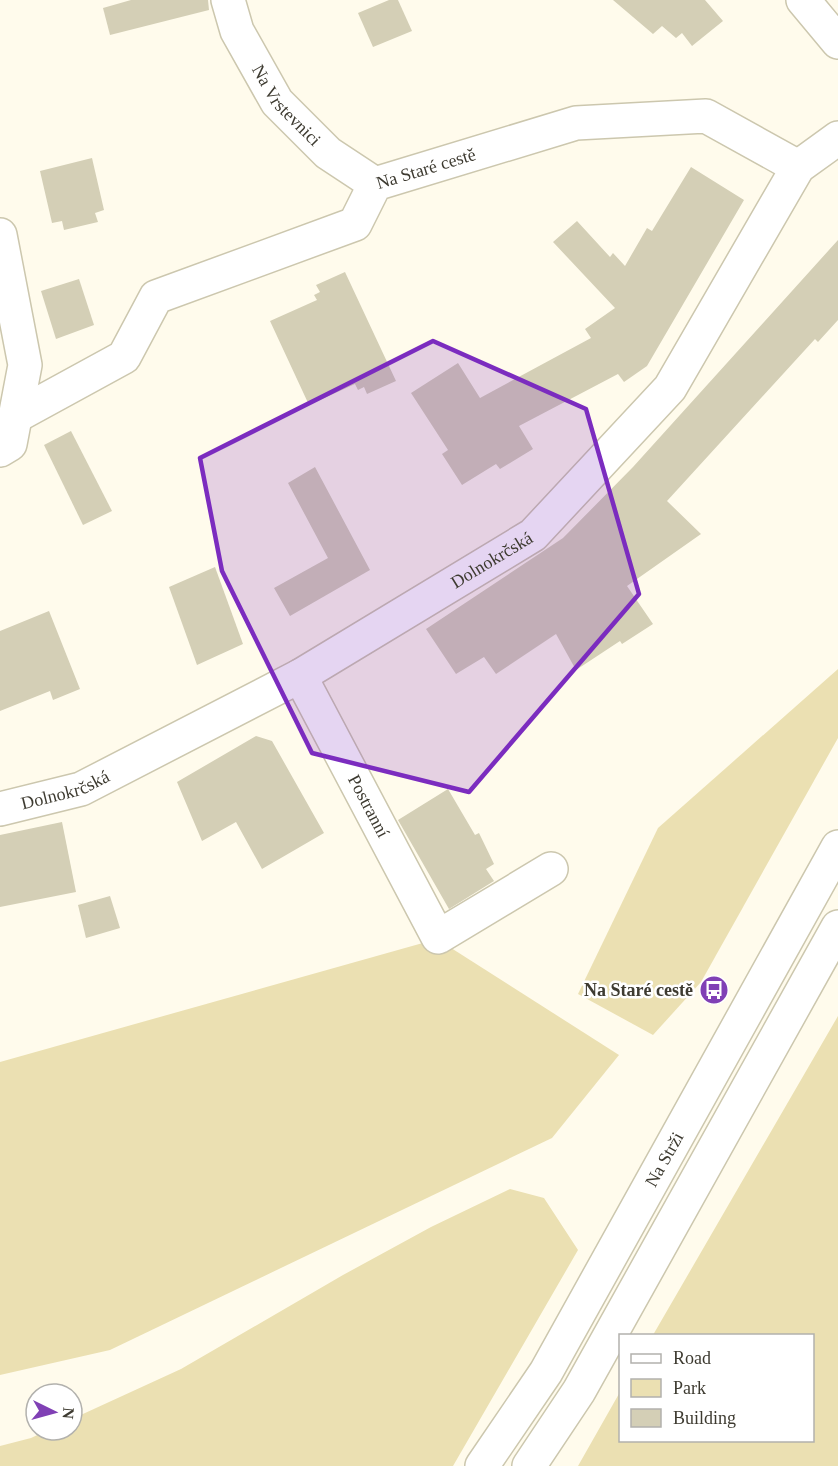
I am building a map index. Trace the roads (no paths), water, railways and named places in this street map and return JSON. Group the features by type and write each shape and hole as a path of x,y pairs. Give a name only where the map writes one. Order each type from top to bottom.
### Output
{"street":[{"name":"Na Vrstevnici","path":"228,0 237,30 277,102 328,153 375,184"},
{"path":"803,0 838,42"},
{"name":"Na Staré cestě","path":"16,416 124,357 156,297 355,224 375,184 576,123 706,116 798,167"},
{"name":"Dolnokrčská","path":"0,809 81,789 300,676 533,534 670,388 798,167 838,138"},
{"path":"0,235 16,416 10,444 0,450"},
{"name":"Postranní","path":"300,676 438,937 551,868"},
{"name":"Na Strži","path":"482,1466 546,1372 838,847"},
{"path":"529,1466 579,1390 838,927"}],"place":[{"name":"Na Staré cestě","path":"714,990"}]}
